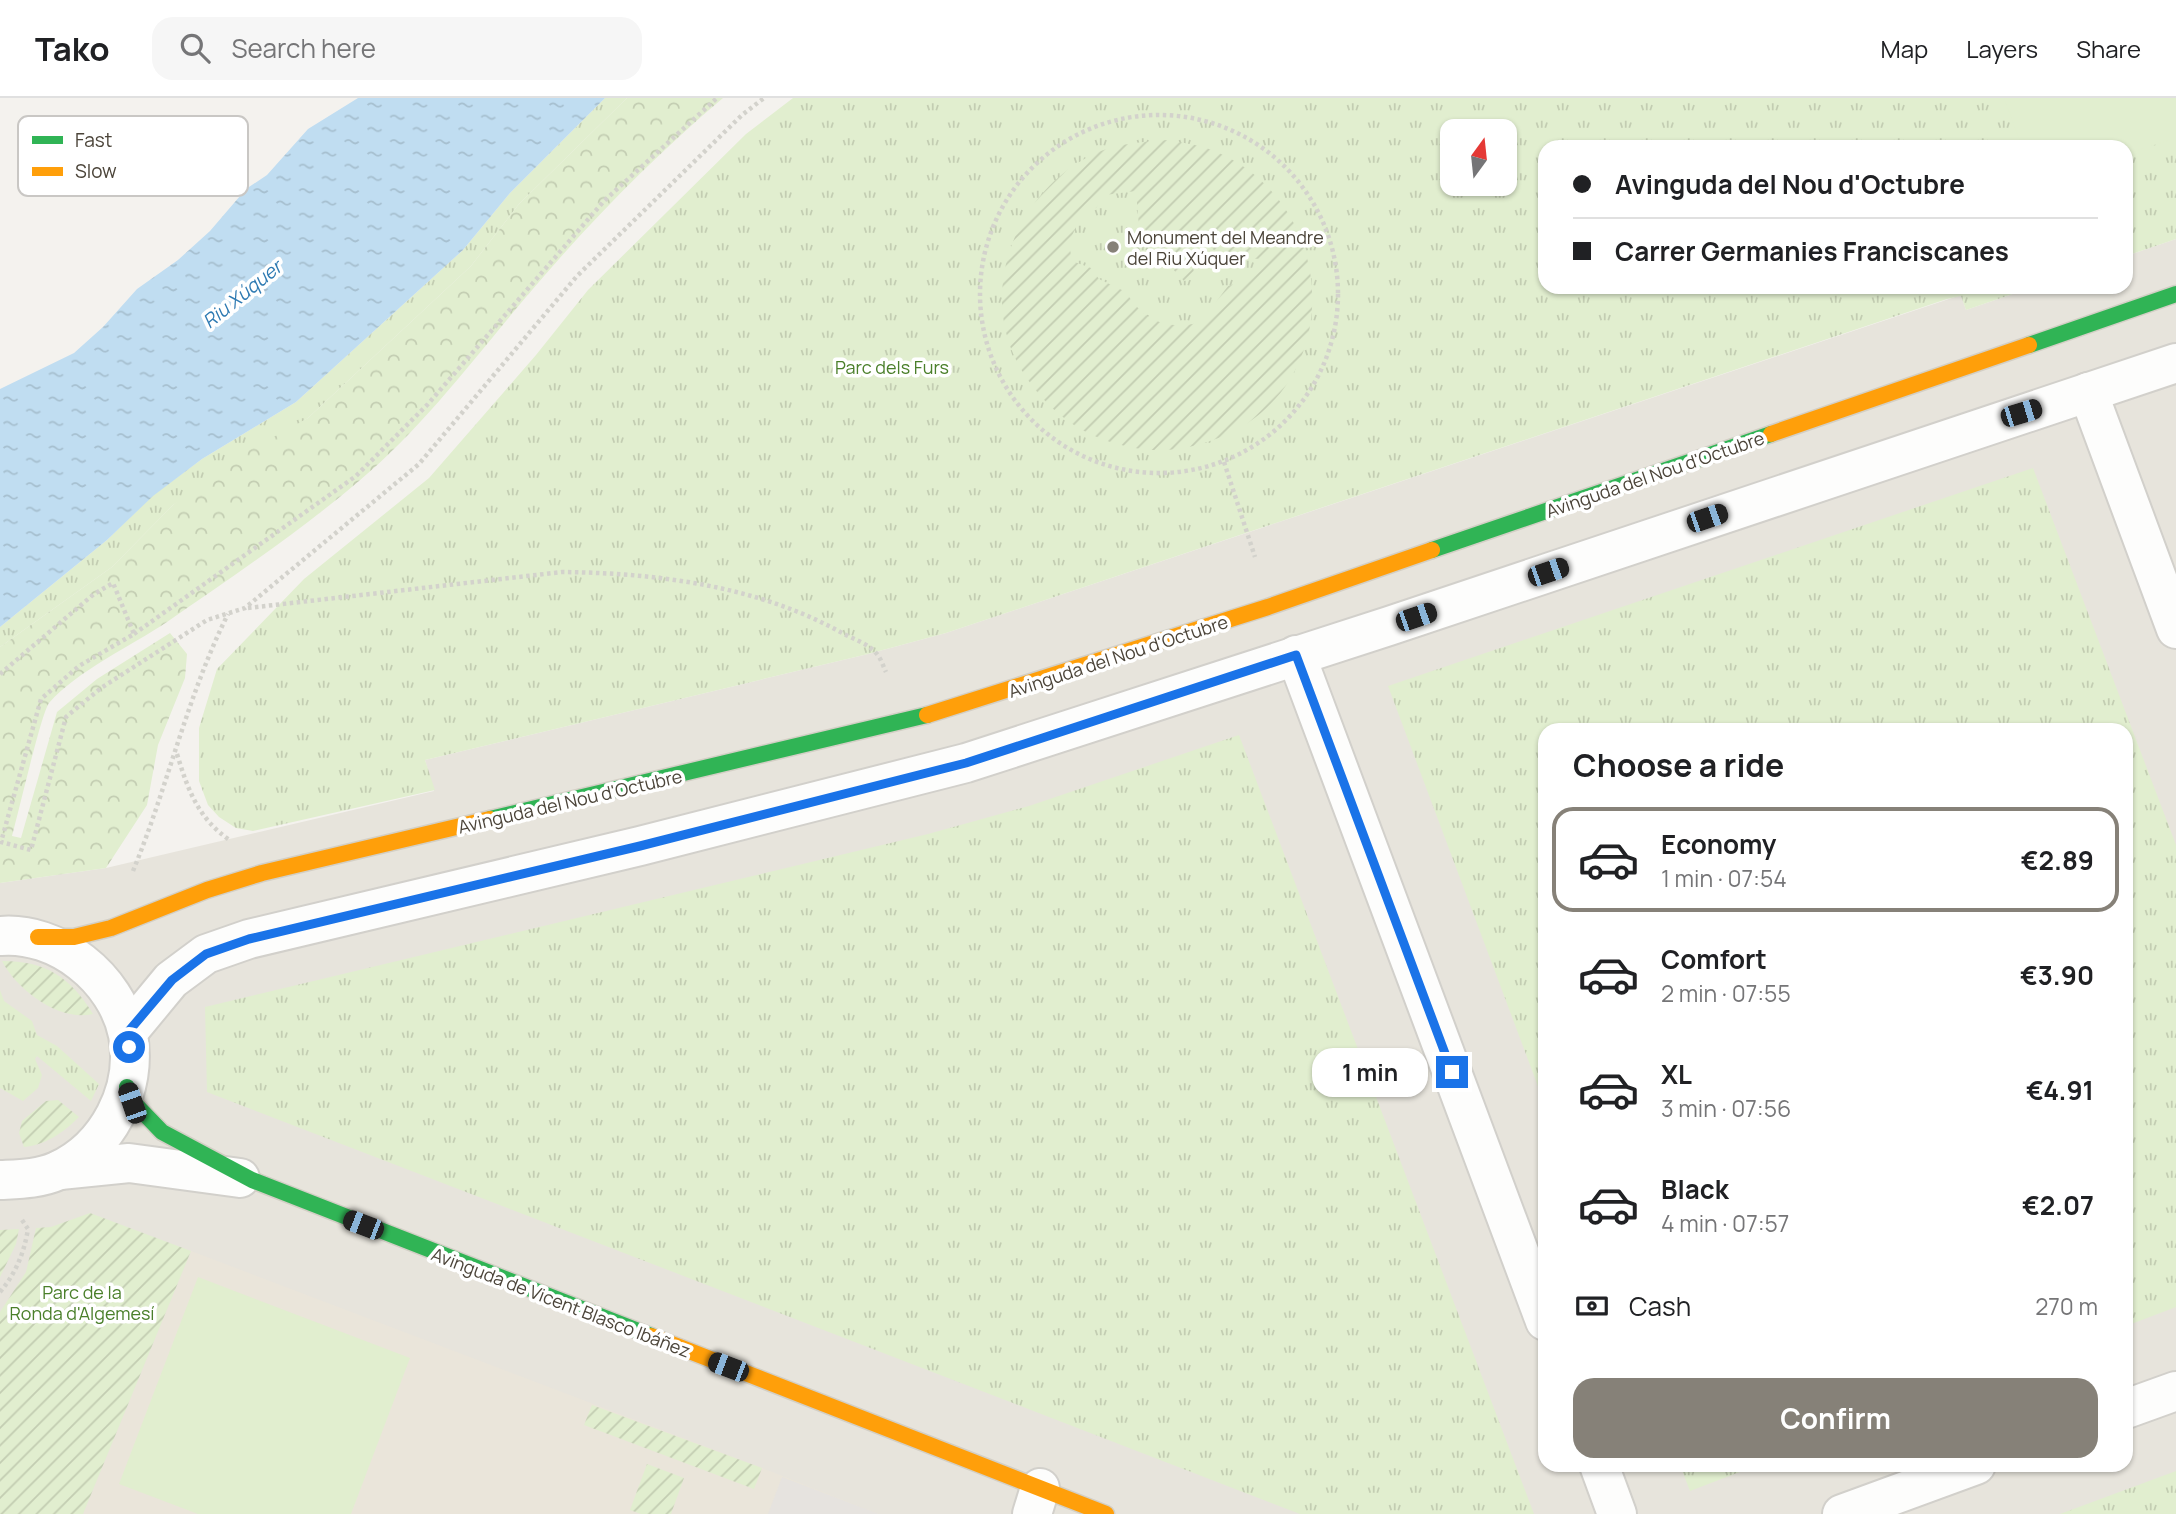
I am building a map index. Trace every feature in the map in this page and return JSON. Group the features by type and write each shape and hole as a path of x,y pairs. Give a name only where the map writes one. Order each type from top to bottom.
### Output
{"street":[{"name":"Avinguda del Nou d'Octubre","path":"38,937 74,937 111,928 206,890 262,873 959,707 1268,607 2176,294"},
{"path":"128,1032 172,980 206,954 249,939 640,846 966,763 2176,363"},
{"path":"2088,392 2176,629"},
{"path":"1296,655 1538,1302"},
{"path":"0,936 38,937 68,953 89,969 111,996 128,1032 130,1067 127,1087 113,1121 89,1150 58,1171 26,1179 0,1180"},
{"name":"Avinguda de Vicent Blasco Ibáñez","path":"127,1087 132,1103 157,1130 252,1180 1036,1501 1106,1514"},
{"name":"Avinguda de Vicent Blasco Ibáñez","path":"58,1171 129,1163 252,1180"},
{"path":"2133,1406 2176,1391"},
{"path":"1602,1472 1618,1514"},
{"path":"1842,1514 1957,1472"}],"path":[{"path":"717,98 604,201 428,404 365,467 253,552 134,634 79,666 41,699 1,842 31,849 66,717 113,680 207,621 245,608 562,572 614,572 724,590 779,605 832,627 876,652 886,672"},
{"path":"245,608 419,464 577,276 733,124 764,98"},
{"path":"1183,116 1240,133 1288,168 1322,217 1338,274 1336,333 1314,387 1275,433 1224,462 1166,474 1107,467 1053,440 1012,398 985,344 979,285 991,227 1023,176 1068,139 1124,117 1183,116"},
{"path":"1224,462 1255,557"},
{"path":"0,674 94,594 113,583 134,634"},
{"path":"134,871 177,754 192,695 228,613"},
{"path":"177,754 189,793 205,819 241,847"},
{"path":"0,1292 19,1265 26,1245 28,1229 22,1220"}],"shaded area":[{"path":"2176,239 2176,1514 0,1514 0,883 106,868 434,791 425,760 946,633 1961,295 1966,310 2013,294 2133,294 2133,254"},
{"path":"191,1251 762,1468 879,1514 83,1514"},
{"path":"782,1477 879,1514 768,1514"}],"green space":[{"path":"605,98 627,98 519,204 471,266 308,418 173,505 112,567 0,647 0,627 107,540 152,496 202,459 296,402 463,250 510,193"},
{"path":"627,98 723,98 645,169 572,244 446,393 359,481 265,554 167,622 74,680 49,703 35,744 12,836 21,838 57,712 97,679 170,633 187,654 185,678 158,745 147,805 106,868 0,883 0,647 112,567 173,505 217,468 308,418 471,266 519,204"},
{"name":"Parc dels Furs","path":"793,98 2176,98 2176,239 2133,254 2133,140 1538,140 1538,294 2013,294 1966,310 1961,296 1947,299 946,633 425,760 435,790 253,831 236,828 219,817 208,805 199,781 199,728 217,669 304,579 429,478 536,355 588,290 746,134"},
{"path":"2004,98 2176,98 2176,138 2133,152 2133,140 2019,140"},
{"path":"1167,140 1204,147 1253,174 1285,208 1305,250 1312,295 1307,340 1289,381 1258,416 1213,440 1165,450 1135,448 1103,439 1074,425 1050,406 1028,380 1012,350 1003,319 1002,288 1008,257 1020,227 1037,200 1059,177 1086,158 1105,150 1125,144","holes":["1136,191 1139,227 1145,229 1154,243 1153,259 1170,266 1184,281 1196,279 1189,253 1199,245 1236,260 1259,259 1243,281 1228,286 1201,322 1167,324 1148,317 1126,292 1099,279 1091,268 1072,261 1069,243 1078,222 1090,209 1096,208 1105,195"]},
{"path":"2033,468 2130,723 1538,723 1538,1086 1388,686"},
{"path":"2133,732 2176,845 2176,1307 2133,1323"},
{"path":"1239,735 1534,1514 1300,1514 207,1092 205,1007 928,834 1029,806"},
{"path":"2,961 32,964 55,974 75,990 93,1014 67,1013 40,1001 18,983"},
{"path":"0,990 4,1001 32,1021 37,1035 57,1046 99,1084 91,1101 37,1056 35,1059 42,1075 38,1088 23,1101 0,1088"},
{"path":"58,1100 79,1117 54,1137 40,1144 24,1147 19,1133 22,1121 46,1101"},
{"name":"Parc de la Ronda d'Algemesí","path":"90,1213 191,1251 83,1514 0,1514 0,1312 26,1272 36,1228 51,1227"},
{"path":"19,1229 16,1244 0,1277 0,1230"},
{"path":"198,1277 410,1358 351,1514 198,1514 119,1484"},
{"path":"592,1405 762,1468 754,1489 584,1425"},
{"path":"647,1464 684,1478 671,1514 641,1514 630,1510"},
{"path":"2176,1471 2176,1514 2060,1514"},
{"path":"1683,1472 1740,1472 1690,1491"}],"water":[{"name":"Riu Xúquer","path":"358,98 605,98 510,193 463,250 296,402 202,459 153,496 107,540 0,627 0,389 74,353 103,327 137,289 178,260 210,231 240,196 248,196 248,188 267,175 308,129"}],"traffic: fast":[{"path":"2029,345 2176,294"},
{"path":"1432,550 1771,434"},
{"path":"490,819 927,715"},
{"path":"127,1087 135,1104 162,1132 252,1180 651,1336"}],"traffic: slow":[{"path":"1771,434 2029,345"},
{"path":"927,715 1268,607 1432,550"},
{"path":"38,937 74,937 111,928 207,890 262,873 490,819"},
{"path":"651,1336 1106,1514"}],"place":[{"name":"Monument del Meandre del Riu Xúquer","path":"1113,247"}],"route":[{"path":"129,1047 128,1032 172,980 206,954 249,939 640,846 966,763 1296,655 1452,1072"}]}
